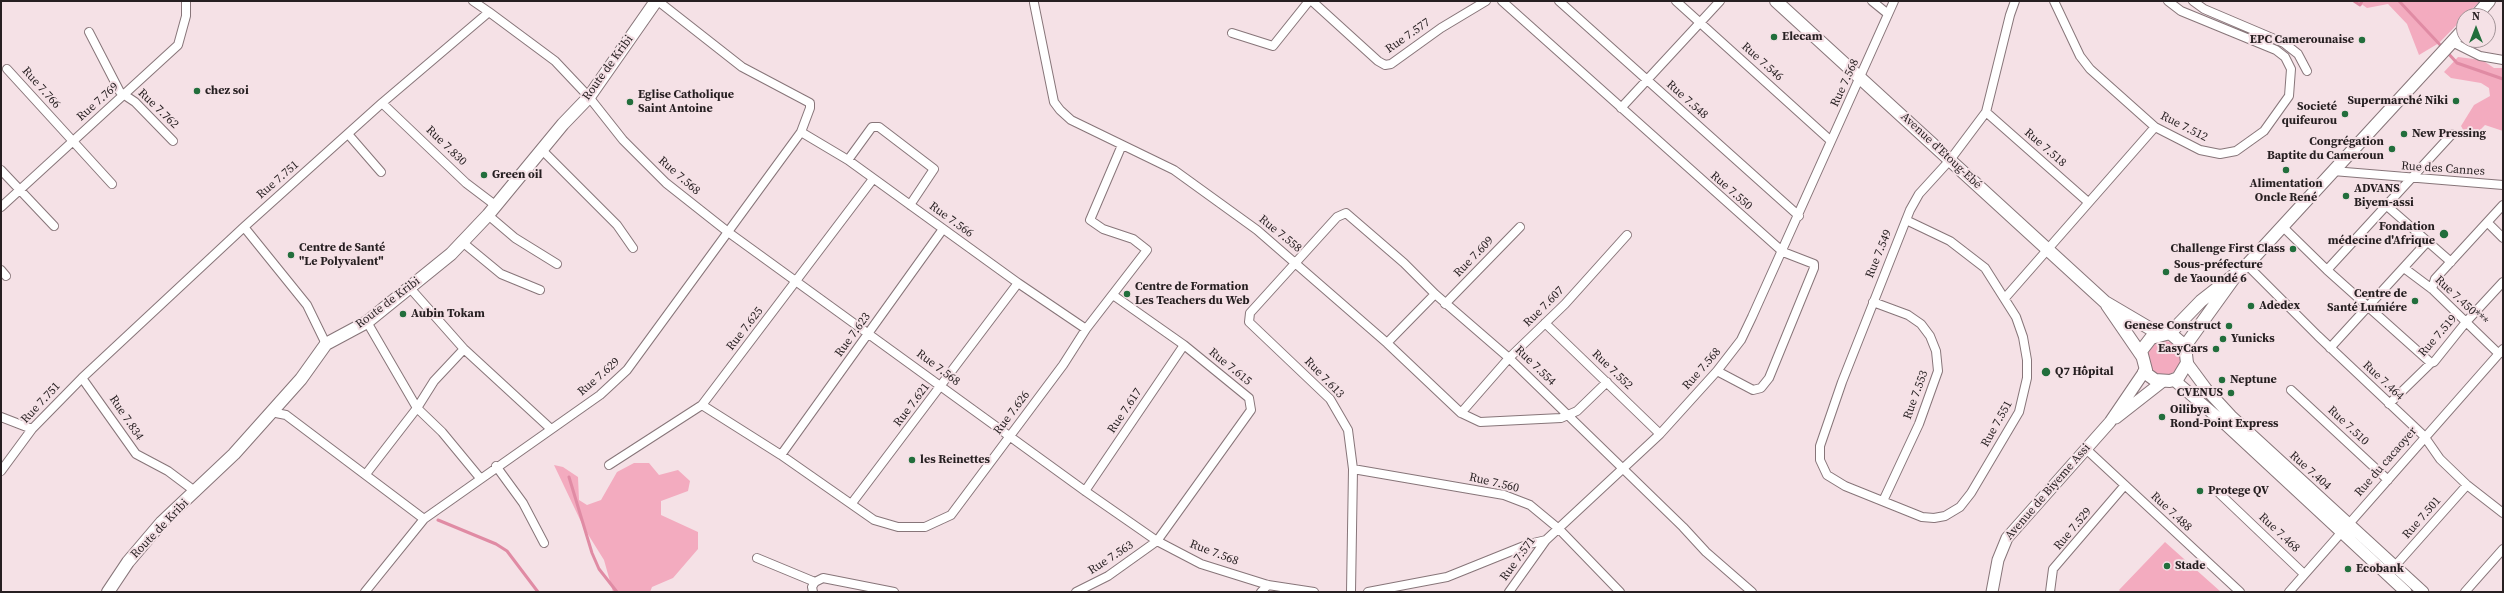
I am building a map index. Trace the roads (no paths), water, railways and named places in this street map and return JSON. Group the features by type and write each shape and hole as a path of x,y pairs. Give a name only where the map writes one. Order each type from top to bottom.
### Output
{"main road":[{"name":"Route de Kribi","path":"108,592 138,551 162,522 196,492 301,380 326,344 367,322 451,254 589,97 657,1"},
{"name":"Avenue d'Etoug-Ebé","path":"1776,1 1861,77 2105,302"},
{"path":"2105,302 2165,334 2184,346 2187,363 2184,371 2168,381 2149,377 2144,372 2146,370 2141,351 2147,341 2165,334 2201,301 2248,265 2456,38"},
{"path":"2184,346 2212,312 2236,275"},
{"path":"2105,302 2142,356"},
{"name":"Rue 7.404","path":"2187,363 2207,390 2231,416 2345,527 2406,592"},
{"name":"Avenue de Biyeme Assi","path":"1992,592 1998,560 2007,538 2110,422 2144,372"},
{"name":"Rue 7.404","path":"2168,381 2224,423 2345,527 2395,566 2423,592"},
{"name":"Avenue de Biyeme Assi","path":"2110,422 2168,381"}],"street":[{"name":"Rue 7.769","path":"1,207 178,45 186,16 186,1"},
{"path":"474,1 555,61 589,97"},
{"name":"Rue 7.629","path":"365,592 424,519 496,466 600,395 627,370 801,132 810,108 810,103 742,67 657,1"},
{"path":"1232,33 1272,46 1310,1"},
{"name":"Rue 7.577","path":"1310,1 1378,61 1386,65 1392,64 1441,28 1486,1"},
{"name":"Rue 7.550","path":"1502,1 1783,252 1814,264 1814,268 1769,378 1761,388 1753,390 1717,371"},
{"name":"Rue 7.548","path":"1559,1 1799,216"},
{"name":"Rue 7.546","path":"1676,1 1831,141"},
{"path":"1621,108 1720,1"},
{"path":"1872,1 1888,14"},
{"name":"Rue 7.568","path":"1368,592 1447,577 1529,544 1546,540 1625,469 1660,434 1717,371 1741,340 1783,252 1894,1"},
{"name":"Rue 7.549","path":"1883,501 1845,486 1827,475 1820,460 1820,446 1873,302 1906,220 1919,194 1950,160 1986,112 2015,1"},
{"name":"Rue 7.512","path":"2054,1 2080,56 2090,69 2155,127 2200,150 2220,154 2236,151 2264,131 2289,96 2291,69 2285,57 2276,50 2180,11 2168,1"},
{"path":"2193,1 2204,9 2284,43 2298,54 2307,70"},
{"name":"Rue 7.558","path":"1034,3 1054,102 1071,120 1174,170 1257,230 1296,262 1387,343 1461,413 1480,422 1542,421 1568,415"},
{"name":"Rue 7.751","path":"1,471 32,429 82,378 244,227 382,103 489,12"},
{"name":"Rue 7.762","path":"89,32 120,92 125,94 174,141"},
{"path":"2449,45 2480,56 2503,60"},
{"name":"Rue 7.766","path":"7,68 74,140 112,184"},
{"name":"Rue 7.568","path":"589,97 638,156 666,184 728,232 798,281 1008,436 1157,541 1201,564 1268,585 1314,592"},
{"name":"Rue 7.830","path":"382,103 466,183 515,238 557,264"},
{"name":"Rue 7.518","path":"1986,112 2088,202"},
{"path":"848,160 872,127 879,127 934,169 910,205"},
{"path":"2005,298 2048,251 2088,202 2155,127"},
{"name":"Rue 7.566","path":"801,132 848,160 1018,283 1086,329"},
{"path":"348,134 381,172"},
{"path":"2327,270 2452,134"},
{"name":"Rue 7.626","path":"702,405 782,455 874,520 898,527 925,527 951,515 966,497 1008,436 1063,365 1086,329 1114,295 1147,250 1133,239 1103,229 1090,220 1122,146"},
{"path":"542,150 617,225 633,248"},
{"path":"1,170 54,226"},
{"name":"Rue des Cannes","path":"2333,171 2412,179 2503,185"},
{"name":"Rue 7.625","path":"609,465 702,405 798,281 873,179"},
{"path":"2432,289 2435,279 2503,205"},
{"path":"2387,206 2451,262"},
{"name":"Rue 7.554","path":"1296,262 1337,217 1346,213 1352,215 1404,263 1445,304 1509,358 1625,469 1706,552 1752,592"},
{"name":"Rue 7.551","path":"1883,501 1922,518 1945,516 1960,507 1971,493 2019,412 2026,385 2027,360 2023,337 2005,298 1985,268 1970,254 1950,240 1906,220"},
{"path":"2488,223 2503,238"},
{"path":"244,227 307,305 326,344"},
{"name":"Rue 7.609","path":"1445,304 1520,227"},
{"path":"2283,227 2327,270 2431,363"},
{"name":"Rue 7.623","path":"782,455 943,229"},
{"name":"Rue 7.607","path":"1461,413 1509,358 1545,323 1627,235"},
{"path":"461,241 501,274 540,290"},
{"path":"2330,348 2427,242"},
{"name":"Rue 7.613","path":"1296,262 1250,313 1249,322 1330,399 1348,430 1353,468 1351,592"},
{"name":"Rue 7.464","path":"2248,265 2330,348 2424,436 2440,459 2466,485 2503,513"},
{"name":"Rue 7.450***","path":"2404,268 2432,289 2466,322 2501,352"},
{"name":"Rue 7.519","path":"2389,404 2431,363 2434,362 2466,322 2503,282"},
{"name":"Rue 7.621","path":"852,503 942,386 1018,283"},
{"path":"410,288 464,349 551,429"},
{"path":"1387,343 1435,294"},
{"name":"Rue 7.615","path":"1114,295 1184,345 1249,398 1251,410 1157,541"},
{"name":"Rue 7.553","path":"1873,302 1908,315 1921,324 1930,336 1936,351 1938,371 1918,424 1883,501"},
{"path":"367,322 416,408 442,432 480,478"},
{"name":"Rue 7.552","path":"1545,323 1660,434"},
{"name":"Rue 7.617","path":"1085,491 1184,345"},
{"path":"366,474 416,408 434,381 464,349"},
{"name":"Rue du cacaoyer","path":"2289,592 2388,480 2424,436 2501,352"},
{"name":"Rue 7.834","path":"82,378 136,454 168,471 196,492"},
{"path":"1568,415 1577,411 1607,382"},
{"name":"Rue 7.510","path":"2291,390 2388,480"},
{"path":"271,412 286,415 424,519"},
{"path":"1,417 32,429"},
{"name":"Rue 7.488","path":"2086,449 2240,592"},
{"path":"496,466 523,503 544,543"},
{"name":"Rue 7.560","path":"1353,468 1504,495 1530,505 1559,529 1620,592"},
{"name":"Rue 7.529","path":"2050,592 2053,569 2125,485"},
{"name":"Rue 7.501","path":"2395,566 2466,485"},
{"name":"Rue 7.468","path":"2219,493 2304,574"},
{"name":"Rue 7.571","path":"1509,592 1546,540"},
{"name":"Rue 7.563","path":"1076,592 1108,576 1157,541"},
{"path":"2465,592 2503,549"},
{"path":"757,558 815,582"},
{"path":"813,592 812,587 815,582 823,578 894,592"},
{"path":"1261,592 1268,585"}],"waterway":[{"path":"2354,1 2360,5 2362,1"},
{"path":"2399,1 2443,48"},
{"path":"2447,52 2457,63 2503,79"},
{"path":"569,477 592,553 599,569 617,592"},
{"path":"438,520 496,544 507,551 538,592"}],"place":[{"name":"Elecam","path":"1774,37"},
{"name":"EPC Camerounaise","path":"2362,40"},
{"name":"chez soi","path":"197,91"},
{"name":"Supermarché Niki","path":"2456,101"},
{"name":"Eglise Catholique Saint Antoine","path":"630,102"},
{"name":"Societé quifeurou","path":"2345,114"},
{"name":"New Pressing","path":"2404,134"},
{"name":"Congrégation Baptite du Cameroun","path":"2392,149"},
{"name":"Alimentation Oncle René","path":"2286,170"},
{"name":"Green oil","path":"484,175"},
{"name":"ADVANS Biyem-assi","path":"2346,196"},
{"name":"Fondation médecine d'Afrique","path":"2444,234"},
{"name":"Challenge First Class","path":"2293,249"},
{"name":"Centre de Santé \"Le Polyvalent\"","path":"291,255"},
{"name":"Sous-préfecture de Yaoundé 6","path":"2166,272"},
{"name":"Centre de Formation Les Teachers du Web","path":"1127,294"},
{"name":"Centre de Santé Lumiére","path":"2415,301"},
{"name":"Adedex","path":"2251,306"},
{"name":"Aubin Tokam","path":"403,314"},
{"name":"Genese Construct","path":"2229,326"},
{"name":"Yunicks","path":"2223,339"},
{"name":"EasyCars","path":"2216,349"},
{"name":"Q7 Hôpital","path":"2046,372"},
{"name":"Neptune","path":"2222,380"},
{"name":"CVENUS","path":"2231,393"},
{"name":"Oilibya Rond-Point Express","path":"2162,417"},
{"name":"les Reinettes","path":"912,460"},
{"name":"Protege QV","path":"2200,491"},
{"name":"Stade","path":"2167,566"},
{"name":"Ecobank","path":"2348,569"}]}
